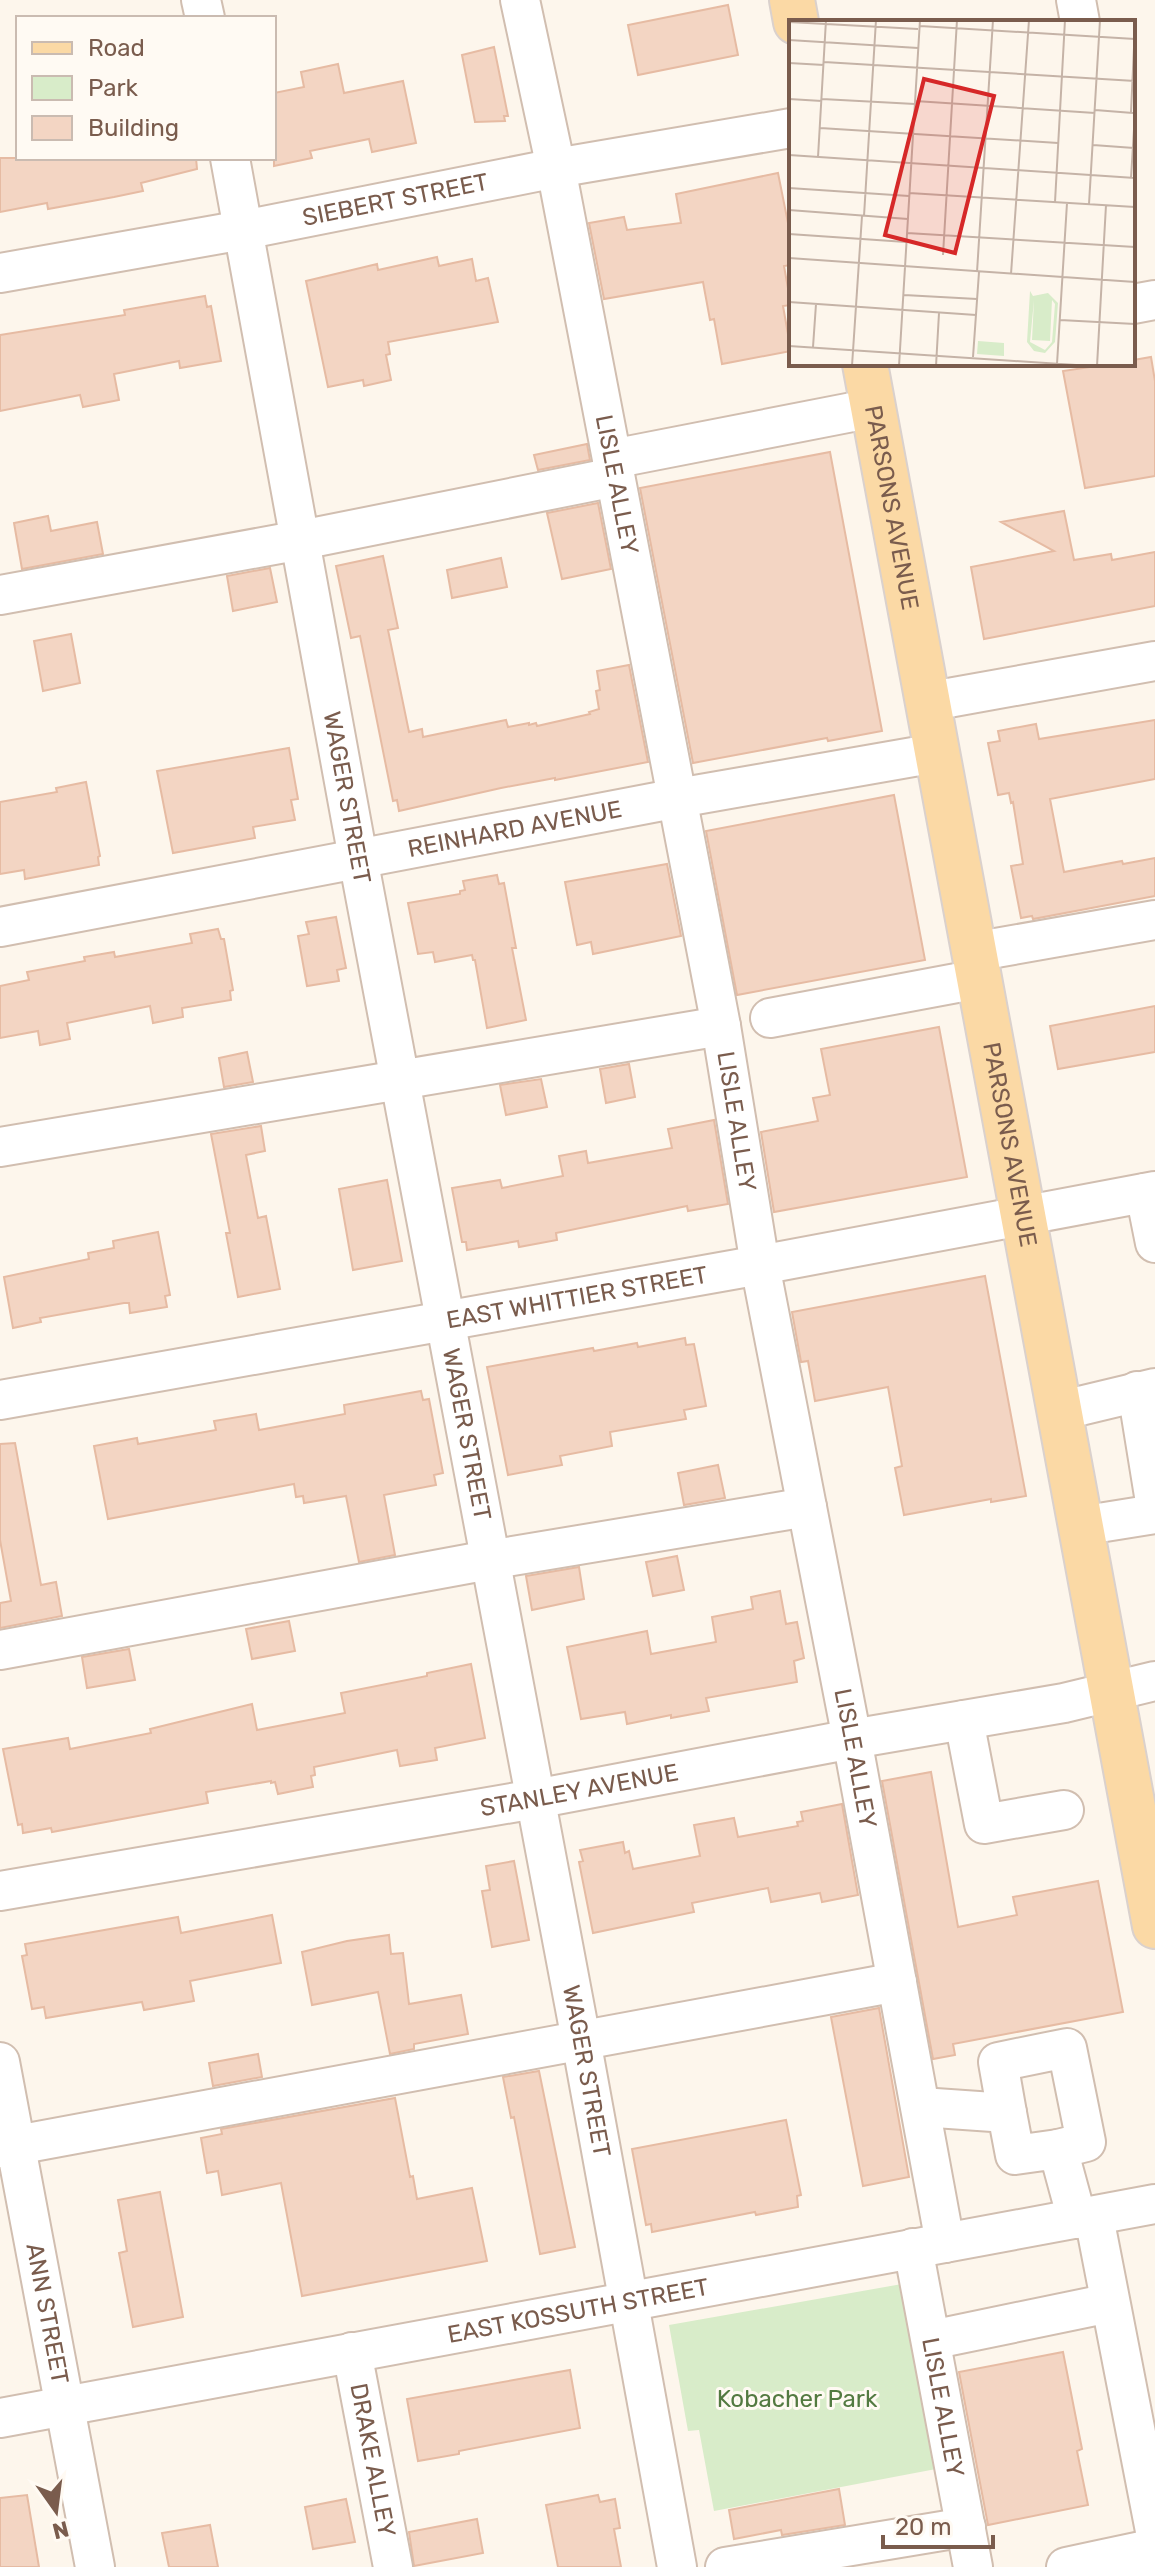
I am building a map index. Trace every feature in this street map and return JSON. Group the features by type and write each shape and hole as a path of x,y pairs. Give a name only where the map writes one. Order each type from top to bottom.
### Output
{"main road":[{"path":"792,0 796,20"},
{"name":"PARSONS AVENUE","path":"865,366 1155,1926"}],"street":[{"name":"LISLE ALLEY","path":"520,0 556,168 678,798 721,1026 760,1265 921,2107 931,2340 973,2567"},
{"path":"1076,0 1080,20"},
{"name":"SIEBERT STREET","path":"0,273 243,230 556,168 789,128"},
{"name":"WAGER STREET","path":"230,160 677,2567"},
{"path":"1135,304 1155,300"},
{"path":"0,595 301,540 873,408"},
{"path":"926,702 1155,661"},
{"name":"REINHARD AVENUE","path":"0,927 678,798 936,753"},
{"path":"770,1018 1155,920"},
{"path":"0,1147 721,1026"},
{"path":"1150,1192 1155,1243"},
{"name":"EAST WHITTIER STREET","path":"0,1400 760,1265 1150,1192"},
{"path":"1059,1411 1146,1389 1155,1502"},
{"path":"0,1650 489,1560 807,1507"},
{"path":"1080,1526 1155,1514"},
{"name":"STANLEY AVENUE","path":"0,1891 535,1799 852,1739 1064,1703 1155,1681"},
{"path":"964,1720 984,1824 1064,1810"},
{"path":"8,2146 897,1982"},
{"path":"1067,2048 1086,2142 1015,2155 1007,2113 998,2062 1067,2048"},
{"name":"ANN STREET","path":"0,2062 8,2146 65,2406 95,2567"},
{"path":"921,2107 1007,2113"},
{"path":"1058,2149 1085,2218 1110,2303 1155,2531"},
{"name":"EAST KOSSUTH STREET","path":"0,2418 1155,2204"},
{"path":"931,2340 1110,2303"},
{"name":"DRAKE ALLEY","path":"352,2352 393,2567"},
{"path":"725,2567 966,2527"},
{"path":"1066,2567 1155,2548"}],"green space":[{"name":"Kobacher Park","path":"902,2284 936,2469 714,2511 699,2430 688,2431 669,2325"}],"building":[{"path":"728,5 738,55 638,75 628,25"},
{"path":"494,47 508,116 504,116 505,121 475,122 462,55"},
{"path":"338,64 344,93 403,81 416,143 372,152 369,139 310,151 312,158 274,166 276,93 304,87 301,72"},
{"path":"0,158 196,160 197,169 141,183 143,191 48,209 47,203 0,212"},
{"path":"778,173 789,228 789,265 784,266 789,305 783,306 789,351 722,364 703,282 604,299 589,223 624,217 627,230 681,223 676,194"},
{"path":"437,257 439,266 472,259 476,281 488,278 498,322 388,342 390,354 386,355 391,380 364,386 363,380 328,387 306,281 377,264 378,270"},
{"path":"205,296 207,307 211,306 221,361 180,368 179,361 114,374 119,400 83,407 80,395 0,411 0,335 125,315 124,310"},
{"path":"1151,357 1155,381 1155,476 1085,488 1063,371 1097,366 1135,366 1135,360"},
{"path":"587,444 590,460 538,470 534,455"},
{"path":"830,452 882,731 693,763 640,488"},
{"path":"598,503 611,569 562,579 547,513"},
{"path":"1064,511 1074,560 1111,554 1112,560 1155,552 1155,606 984,639 971,567 1054,551 1001,522"},
{"path":"48,516 51,531 97,522 103,554 22,569 14,523"},
{"path":"383,556 398,628 388,630 409,732 422,729 423,737 506,720 508,727 529,723 536,723 537,726 590,714 599,709 597,671 629,665 648,762 501,788 399,811 397,800 393,801 360,636 351,638 336,566"},
{"path":"501,558 507,587 452,598 447,570"},
{"path":"270,568 277,602 233,611 227,576"},
{"path":"71,634 80,683 43,691 34,641"},
{"path":"1155,720 1155,779 1050,799 1064,872 1155,858 1155,896 1033,919 1032,916 1021,918 1011,866 1023,864 1013,802 1009,793 998,795 988,743 1000,741 998,731 1036,724 1039,739"},
{"path":"289,748 298,799 291,800 295,820 253,827 255,838 173,853 157,771"},
{"path":"86,782 99,865 25,879 24,870 0,874 0,802 57,792 56,788"},
{"path":"894,795 925,960 737,995 706,831"},
{"path":"667,864 681,936 593,954 591,942 577,945 565,882"},
{"path":"497,875 499,884 504,883 516,948 512,948 526,1020 487,1028 472,955 435,962 433,952 418,954 408,903 460,894 465,890 463,881"},
{"path":"336,917 346,968 337,970 339,981 307,986 298,936 309,934 306,922"},
{"path":"218,929 221,939 224,939 233,990 230,991 231,1000 182,1008 183,1017 153,1023 150,1006 67,1023 70,1039 40,1045 38,1031 0,1038 0,986 29,980 27,972 85,961 84,957 114,952 115,957 192,943 190,934"},
{"path":"1155,1006 1155,1052 1058,1069 1050,1026"},
{"path":"939,1027 967,1177 774,1212 761,1132 818,1121 813,1098 830,1095 821,1049"},
{"path":"247,1052 253,1082 224,1087 219,1058"},
{"path":"629,1064 635,1097 606,1103 600,1069"},
{"path":"541,1079 547,1107 506,1115 500,1085"},
{"path":"714,1120 728,1204 688,1211 687,1206 556,1233 557,1240 519,1247 518,1241 467,1250 466,1242 462,1242 452,1188 500,1180 502,1188 563,1176 559,1156 586,1151 588,1163 672,1148 668,1129"},
{"path":"261,1126 265,1151 246,1155 258,1218 266,1216 280,1289 238,1297 226,1233 230,1233 211,1134"},
{"path":"387,1180 402,1261 353,1270 339,1189"},
{"path":"158,1232 170,1295 165,1296 167,1307 130,1313 129,1303 124,1303 40,1318 41,1322 13,1328 4,1277 89,1259 88,1253 114,1248 113,1241"},
{"path":"985,1276 1026,1496 991,1502 991,1499 904,1515 895,1468 902,1466 888,1387 815,1401 808,1361 801,1362 792,1312"},
{"path":"685,1338 686,1345 694,1344 706,1406 684,1410 686,1419 610,1432 612,1446 560,1456 562,1465 508,1475 487,1367 593,1348 594,1351 637,1343 638,1347"},
{"path":"421,1391 423,1400 429,1399 443,1473 434,1475 436,1485 384,1495 395,1555 359,1562 346,1496 304,1503 303,1496 296,1497 294,1484 108,1519 94,1446 137,1438 138,1444 216,1430 214,1421 256,1414 259,1430 345,1414 344,1405"},
{"path":"15,1443 41,1585 56,1582 62,1616 0,1628 0,1603 11,1601 0,1540 0,1444"},
{"path":"718,1465 725,1498 684,1505 678,1473"},
{"path":"677,1556 684,1590 653,1596 646,1562"},
{"path":"579,1567 584,1599 532,1610 526,1576"},
{"path":"780,1591 786,1624 797,1622 804,1658 794,1661 797,1682 706,1698 709,1711 671,1718 671,1715 627,1724 625,1712 581,1719 567,1647 647,1631 651,1654 716,1642 712,1617 753,1609 751,1597"},
{"path":"289,1621 295,1651 252,1659 246,1629"},
{"path":"129,1649 135,1680 87,1688 82,1657"},
{"path":"471,1664 485,1738 435,1748 437,1760 400,1766 397,1750 314,1767 315,1775 311,1776 313,1787 278,1794 275,1782 271,1781 206,1792 208,1803 52,1832 51,1828 23,1833 22,1824 18,1825 3,1749 68,1738 70,1749 151,1733 150,1729 252,1704 257,1730 345,1713 341,1693"},
{"path":"931,1772 958,1927 1017,1915 1013,1897 1098,1881 1123,2012 953,2044 955,2055 933,2059 882,1781"},
{"path":"842,1804 858,1895 822,1902 820,1893 771,1902 768,1888 692,1903 694,1912 593,1933 579,1862 583,1861 580,1850 623,1842 625,1853 629,1851 633,1869 700,1856 694,1825 734,1818 738,1837 798,1826 797,1822 803,1821 801,1812"},
{"path":"514,1861 529,1940 492,1947 482,1891 490,1890 486,1866"},
{"path":"272,1915 281,1963 190,1981 194,2001 144,2010 142,2002 46,2018 44,2007 32,2009 22,1956 27,1955 25,1944 178,1917 181,1933"},
{"path":"389,1935 391,1954 403,1953 409,2004 461,1995 468,2034 414,2044 414,2049 390,2054 378,1992 312,2005 302,1952"},
{"path":"879,2008 909,2177 863,2186 831,2017"},
{"path":"258,2054 262,2077 213,2086 209,2063"},
{"path":"539,2071 575,2247 540,2254 514,2117 511,2118 503,2077"},
{"path":"395,2098 417,2199 472,2188 487,2261 302,2296 281,2183 222,2195 218,2171 207,2173 201,2138 222,2134 221,2129"},
{"path":"786,2120 801,2195 797,2196 798,2207 652,2232 651,2224 646,2225 632,2149"},
{"path":"160,2192 183,2317 133,2327 119,2253 127,2251 118,2200"},
{"path":"1063,2352 1082,2449 1077,2451 1088,2505 988,2525 959,2372"},
{"path":"570,2370 580,2428 418,2461 407,2399"},
{"path":"839,2489 845,2525 782,2535 781,2530 734,2539 729,2510"},
{"path":"27,2495 39,2567 0,2567 0,2498"},
{"path":"598,2495 600,2502 615,2499 620,2528 614,2529 621,2567 558,2567 546,2505"},
{"path":"346,2499 355,2542 313,2549 305,2507"},
{"path":"477,2519 483,2553 414,2566 409,2532"},
{"path":"210,2525 218,2567 169,2567 162,2533"}]}
